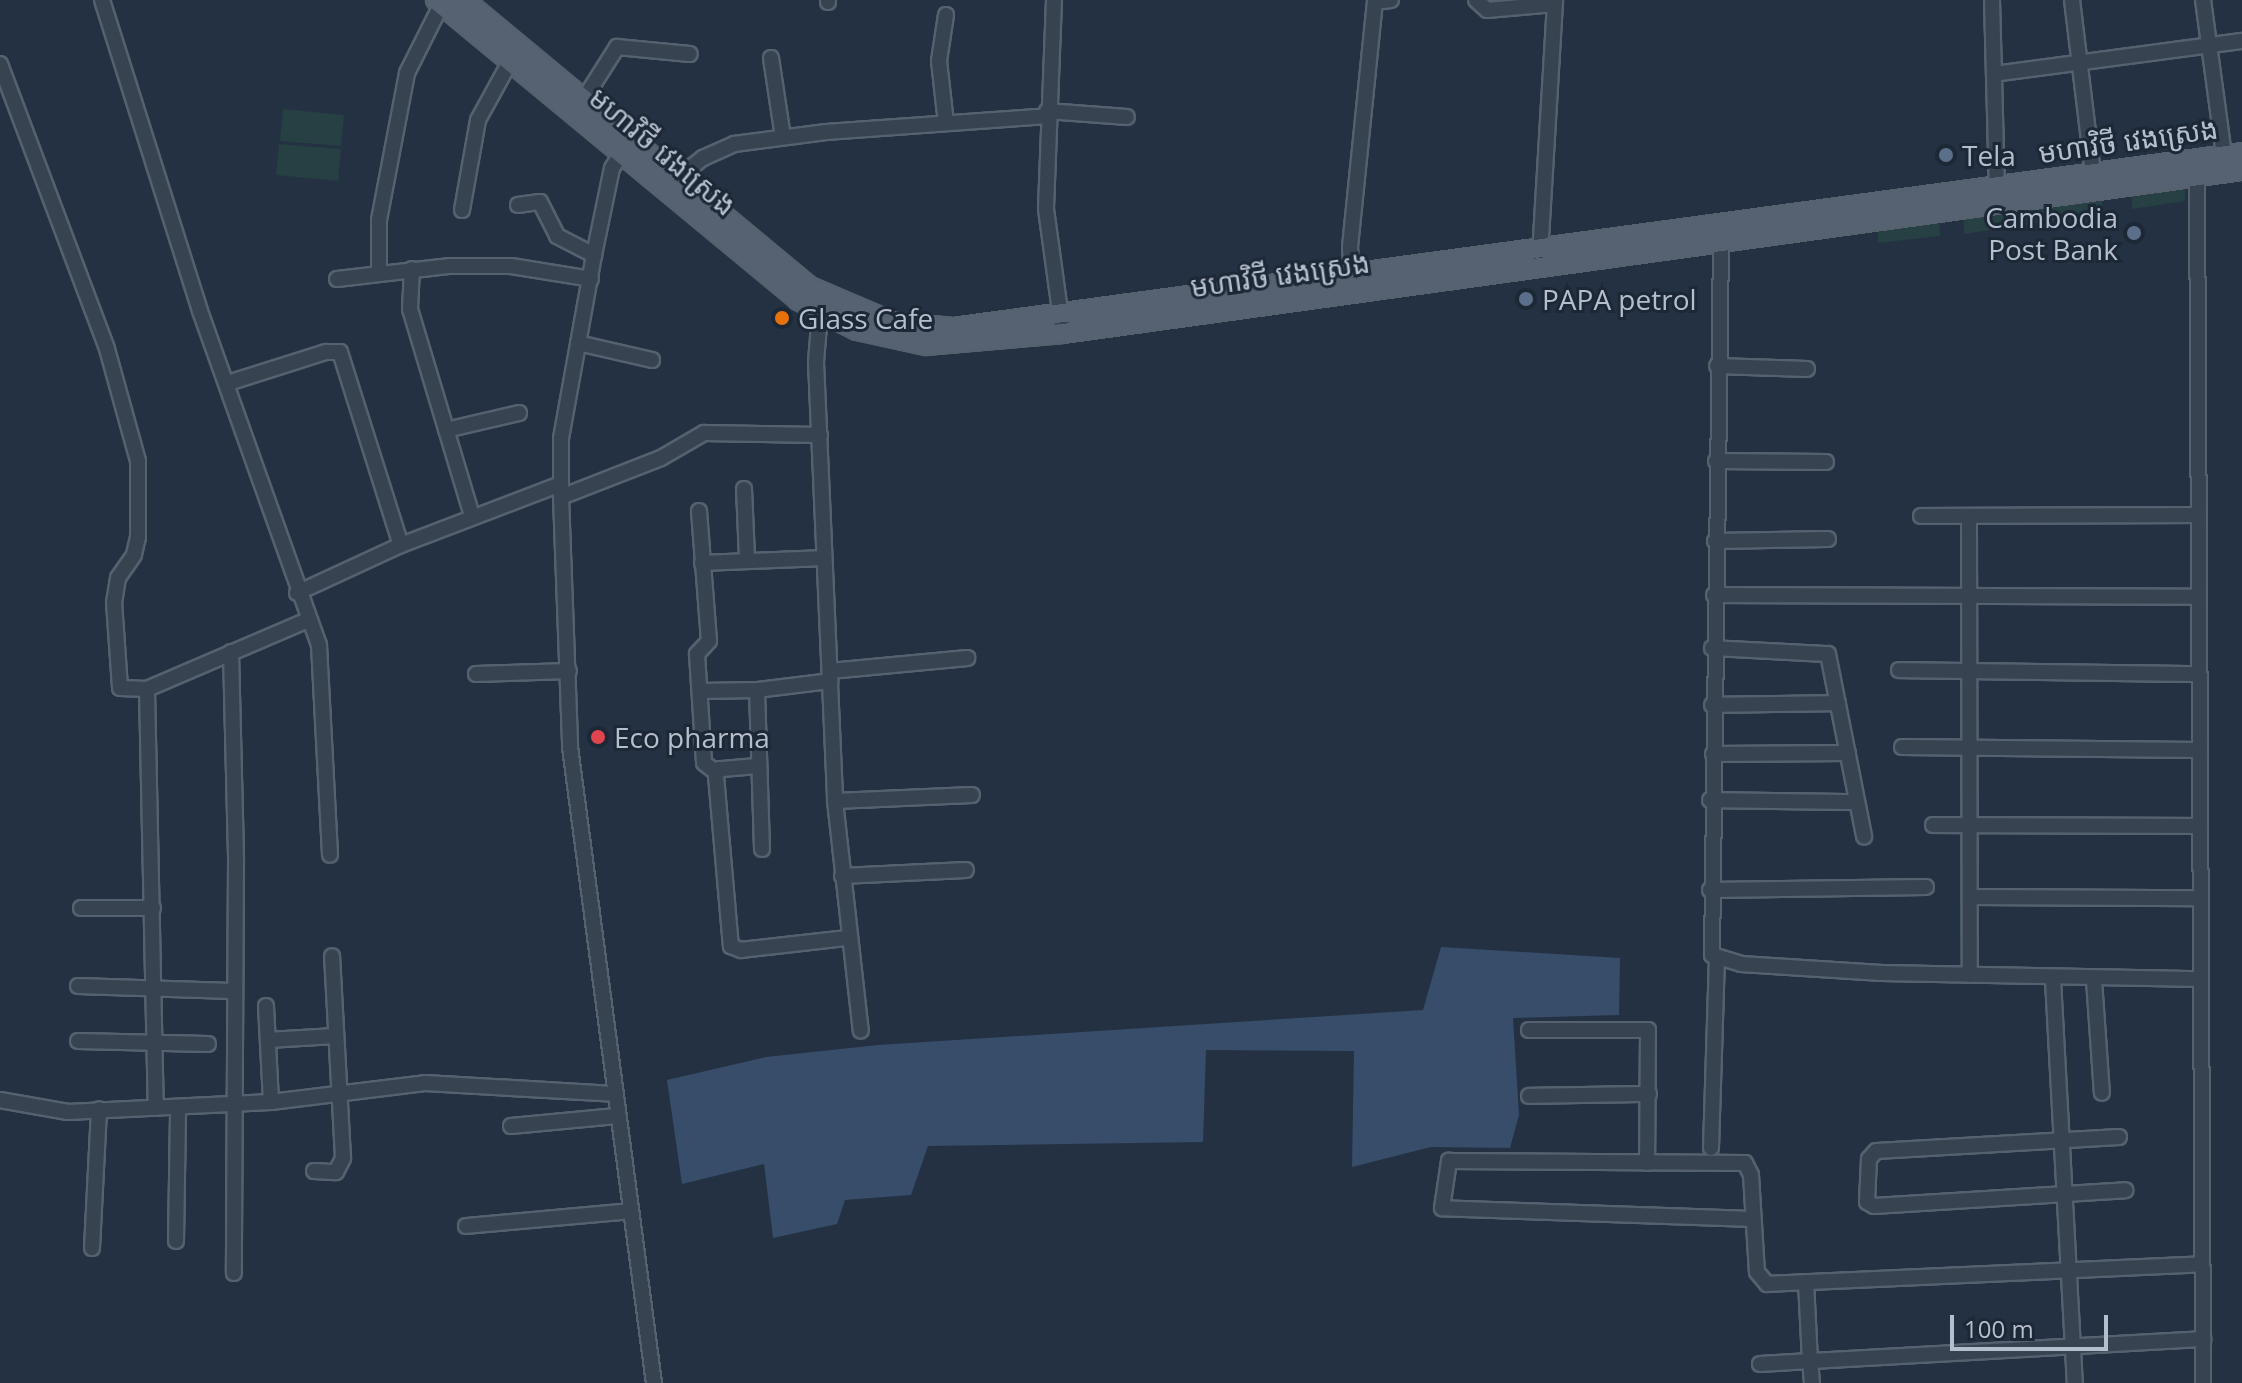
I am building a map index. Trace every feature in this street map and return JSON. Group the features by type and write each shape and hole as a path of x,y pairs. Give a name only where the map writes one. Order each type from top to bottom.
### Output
{"main road":[{"name":"មហាវិថី វេងស្រេង","path":"464,0 584,99 626,146 678,178 810,287 860,313 892,322 953,328 1061,324 1997,195 2242,170"},
{"name":"មហាវិថី វេងស្រេង","path":"439,2 626,146 820,313 879,336 926,345 1352,276 1721,242 1822,220"},
{"name":"មហាវិថី វេងស្រេង","path":"1997,195 2093,174 2233,154"}],"street":[{"path":"102,0 130,102 297,593 319,645 330,855"},
{"path":"1054,0 1047,114 1046,209 1061,324"},
{"path":"1352,276 1350,247 1375,1 1391,0"},
{"path":"1476,0 1487,10 1555,2 1540,258"},
{"path":"1992,0 1997,195"},
{"path":"2072,0 2093,174"},
{"path":"2203,0 2209,45 2233,154"},
{"path":"379,272 379,220 407,73 439,2"},
{"path":"946,15 939,61 946,123"},
{"path":"1994,74 2242,41"},
{"path":"584,99 617,47 690,54"},
{"path":"771,58 783,137"},
{"path":"462,210 478,120 511,60"},
{"path":"0,64 133,432 138,537 134,555 118,578 115,655 120,688 147,689 308,620"},
{"path":"678,178 720,149 783,137 1047,114 1127,117"},
{"path":"626,146 606,189 561,439 561,490 571,759 654,1383"},
{"path":"2197,177 2203,1383"},
{"path":"518,205 540,202 557,236 594,255"},
{"path":"1711,1148 1717,959 1709,948 1710,800 1721,242"},
{"path":"337,279 412,269 511,266 591,279"},
{"path":"412,269 410,309 472,516"},
{"path":"820,313 820,435 835,801 847,938 861,1031"},
{"path":"578,343 652,360"},
{"path":"228,383 326,352 340,352 401,545"},
{"path":"1717,366 1807,369"},
{"path":"446,430 519,413"},
{"path":"297,593 472,516 661,458 704,433 820,435"},
{"path":"1716,461 1826,462"},
{"path":"744,489 747,559"},
{"path":"699,511 709,641 697,654 704,763 717,773 734,949 847,938"},
{"path":"1921,516 2199,515"},
{"path":"1969,517 1972,670 1970,975"},
{"path":"1715,541 1828,539"},
{"path":"702,563 824,558"},
{"path":"1714,595 2199,597"},
{"path":"1712,648 1821,650 1828,654 1864,836"},
{"path":"231,652 236,829 232,991 234,1273"},
{"path":"701,691 757,690 830,676 967,658"},
{"path":"1899,670 2199,674"},
{"path":"476,674 569,671"},
{"path":"147,689 156,1108"},
{"path":"757,690 762,849"},
{"path":"1712,705 1838,703"},
{"path":"1902,747 2200,750"},
{"path":"1713,754 1848,753"},
{"path":"717,773 757,766"},
{"path":"835,801 972,795"},
{"path":"1710,800 1857,802"},
{"path":"1933,825 2200,826"},
{"path":"842,876 966,870"},
{"path":"1710,890 1926,887"},
{"path":"1972,897 2200,898"},
{"path":"81,908 153,908"},
{"path":"314,1171 336,1172 341,1166 332,956"},
{"path":"1717,959 1796,968 2053,980 2201,979"},
{"path":"2053,980 2075,1383"},
{"path":"2094,980 2102,1093"},
{"path":"78,986 232,991"},
{"path":"266,1006 271,1102"},
{"path":"1529,1030 1645,1027 1649,1094 1647,1163"},
{"path":"268,1040 335,1036"},
{"path":"78,1041 208,1044"},
{"path":"0,1100 68,1112 271,1102 425,1083 614,1094"},
{"path":"1529,1096 1649,1094"},
{"path":"176,1241 178,1107"},
{"path":"92,1248 99,1109"},
{"path":"511,1126 617,1116"},
{"path":"2119,1137 1876,1151 1869,1159 1867,1202 1874,1206 2125,1190"},
{"path":"1753,1219 1442,1208 1449,1161 1745,1163 1750,1168 1761,1280 1806,1282 2069,1267 2202,1264"},
{"path":"466,1226 630,1211"},
{"path":"1806,1282 1812,1383"},
{"path":"1760,1364 2203,1339"}],"green space":[{"path":"283,109 344,115 341,146 280,141"},
{"path":"279,144 341,149 338,181 276,175"},
{"path":"2185,184 2185,201 2132,209 2132,191"},
{"path":"2102,195 2102,213 1964,234 1964,215"},
{"path":"1939,219 1940,236 1878,243 1878,226"}],"water":[{"path":"1441,947 1620,958 1619,1015 1513,1018 1519,1115 1510,1148 1431,1147 1352,1167 1354,1051 1206,1050 1203,1142 928,1146 911,1195 845,1200 837,1224 773,1238 764,1164 682,1184 667,1080 766,1057 878,1045 1423,1010"}],"place":[{"name":"Tela","path":"1946,155"},
{"name":"Cambodia Post Bank","path":"2134,233"},
{"name":"PAPA petrol","path":"1526,299"},
{"name":"Glass Cafe","path":"782,318"},
{"name":"Eco pharma","path":"598,737"}]}
